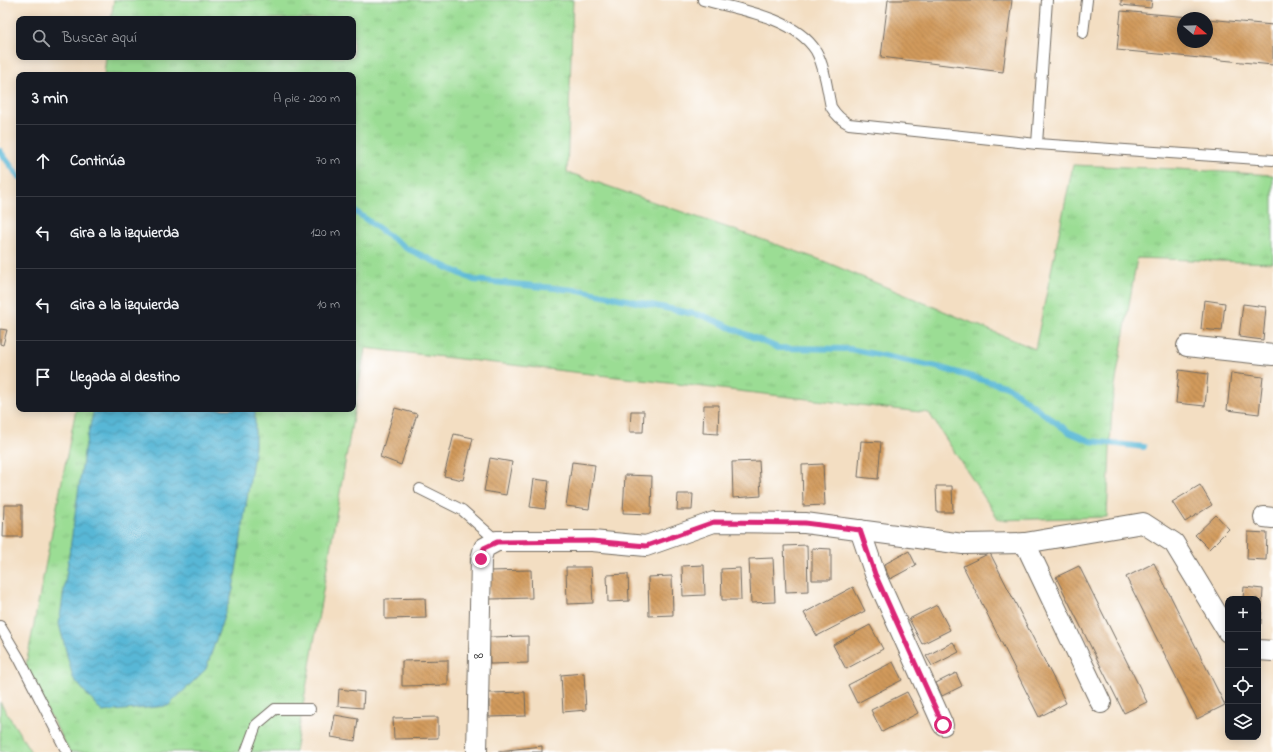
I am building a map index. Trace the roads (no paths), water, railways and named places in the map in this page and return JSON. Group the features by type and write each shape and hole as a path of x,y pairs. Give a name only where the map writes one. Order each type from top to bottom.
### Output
{"street":[{"path":"1187,346 1273,355"},
{"path":"497,542 592,541 646,546 714,522 805,523 963,544 1025,543 1144,523 1174,543 1225,627"},
{"path":"860,530 875,574 943,725"},
{"name":"8","path":"477,752 481,559 484,548 497,542"},
{"path":"1025,543 1101,703"},
{"path":"1261,650 1273,651"}],"lane":[{"path":"703,0 771,18 792,29 805,40 815,50 821,62 831,107 834,113 849,124 1037,144 1273,160"},
{"path":"1037,144 1047,0"},
{"path":"1083,33 1087,0"},
{"path":"420,489 462,510 497,542"},
{"path":"0,626 19,658 67,752"},
{"path":"246,752 256,725 275,709 310,709"}],"water":[{"path":"93,412 255,412 255,447 233,590 206,669 168,706 102,712 73,678 59,624 84,452"}],"waterway":[{"path":"0,151 16,173"},
{"path":"356,212 406,248 474,280 584,291 704,316 778,348 850,349 937,367 1008,387 1069,432 1090,441 1144,447"}]}
